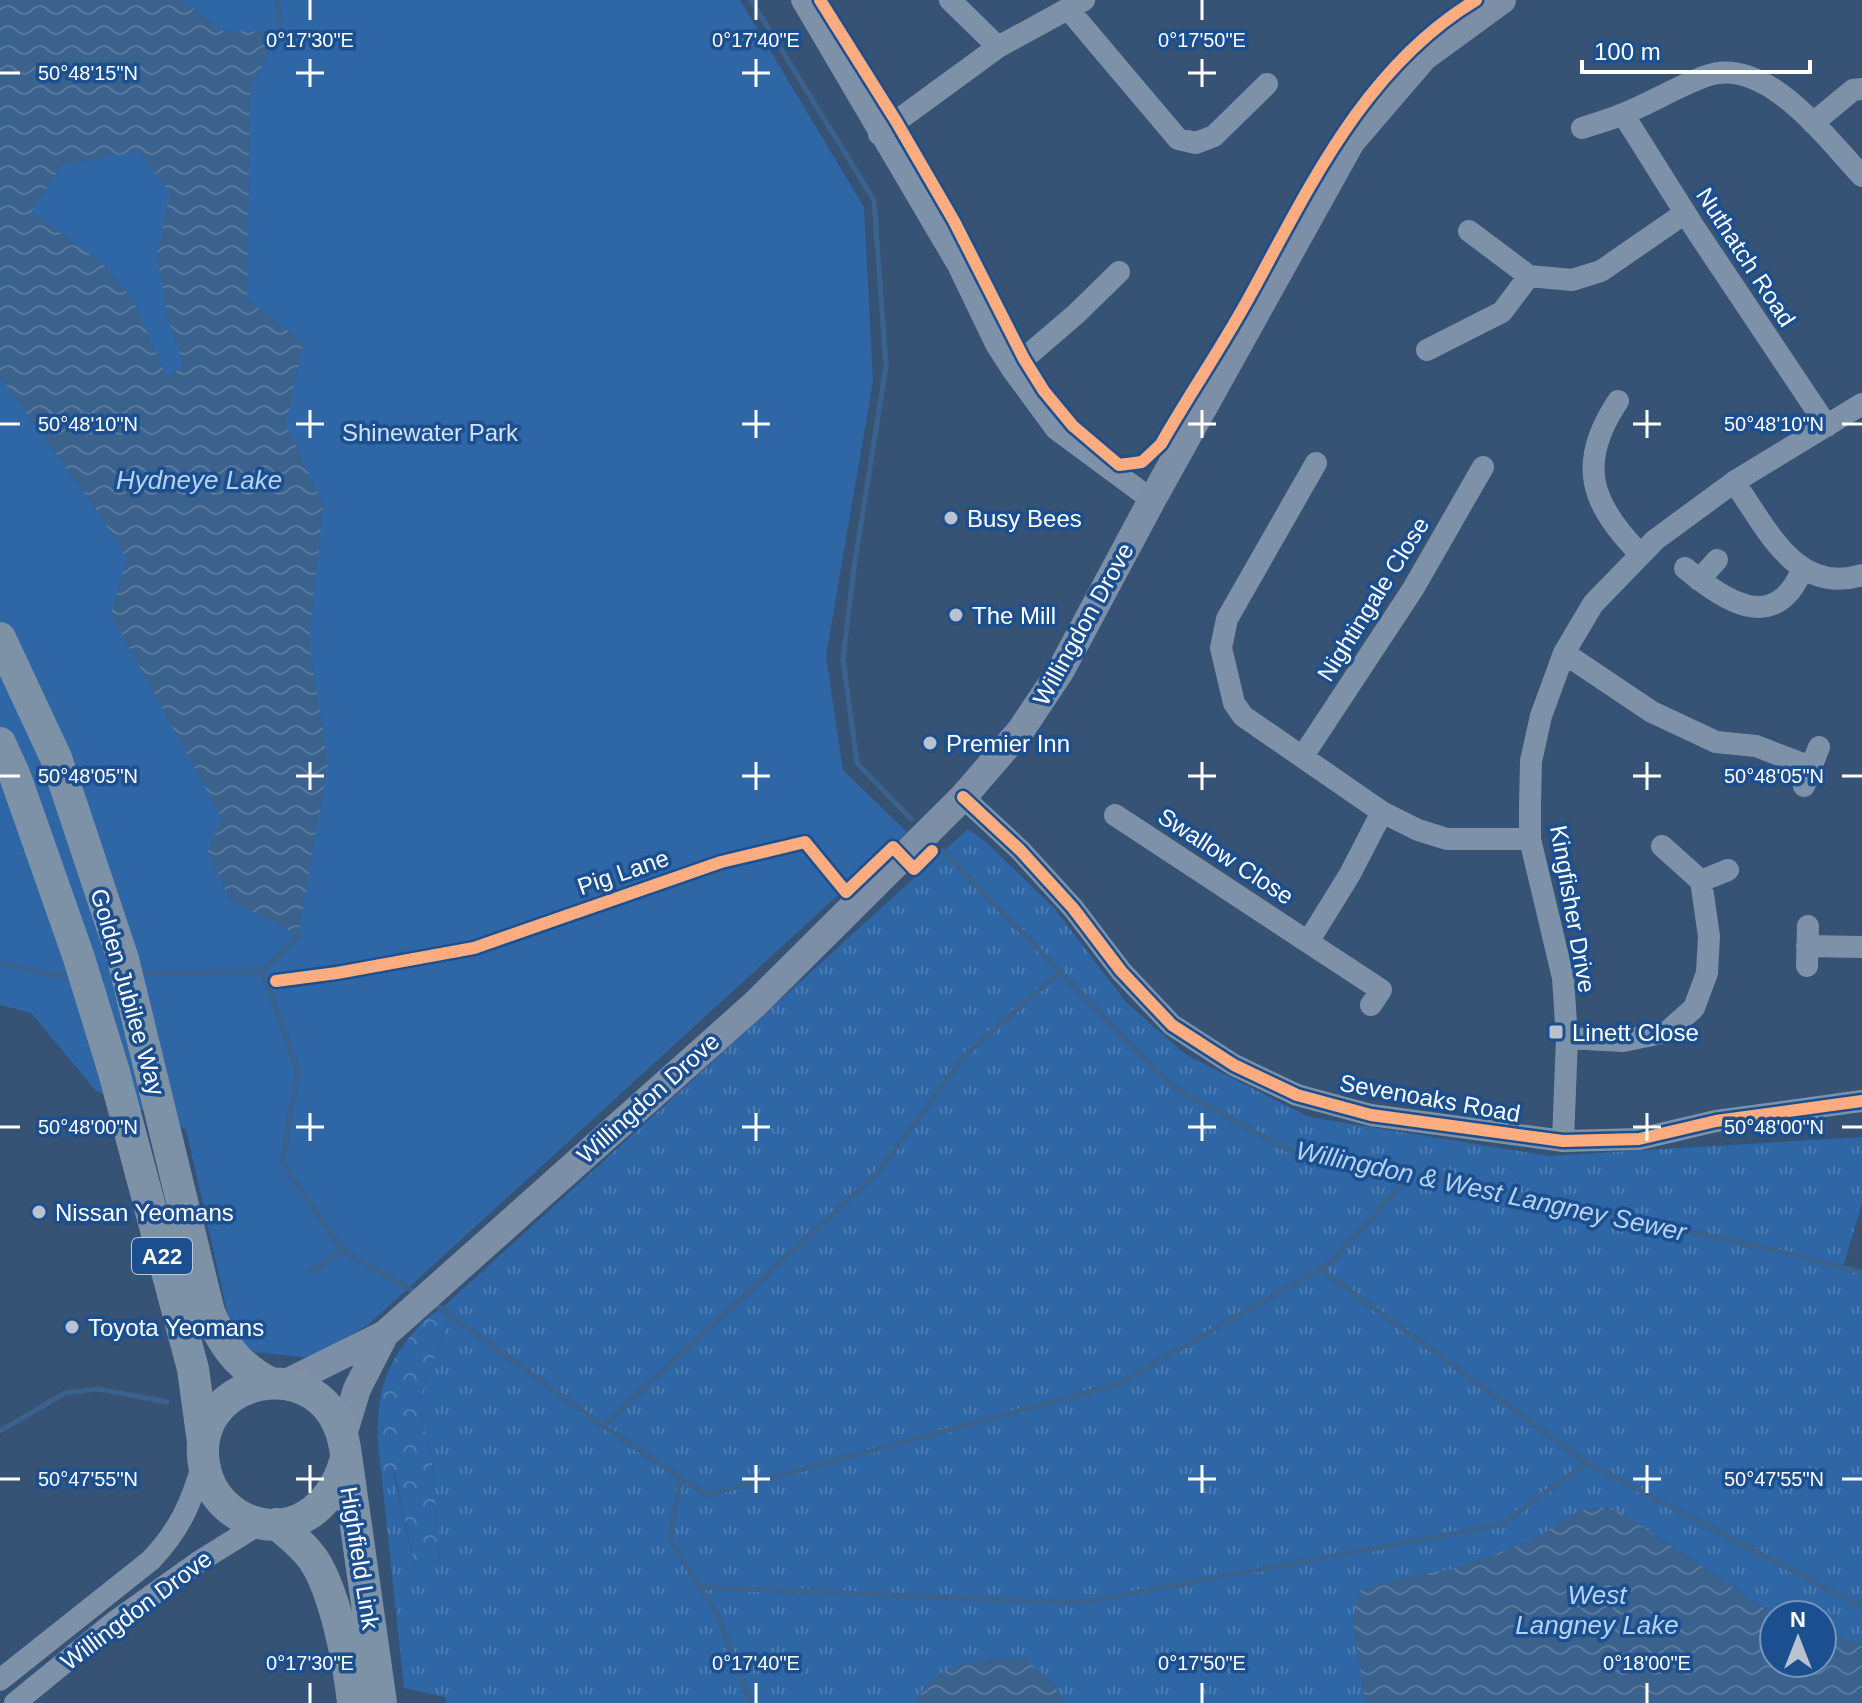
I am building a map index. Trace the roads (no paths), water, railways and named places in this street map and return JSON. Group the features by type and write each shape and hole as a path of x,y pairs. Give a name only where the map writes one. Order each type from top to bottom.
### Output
{"highway":[{"name":"Golden Jubilee Way","path":"0,638 56,758 123,959 209,1312 218,1333 237,1362 277,1383"},
{"name":"Golden Jubilee Way","path":"0,743 15,776 91,996 189,1354 203,1453"},
{"path":"277,1383 305,1389 322,1401 335,1417 344,1448 340,1480 329,1498 315,1511 297,1520 269,1524 244,1518 223,1502 208,1480 203,1453 208,1424 219,1408 249,1386 277,1383"},
{"name":"Highfield Link","path":"344,1448 381,1703"},
{"name":"Highfield Link","path":"269,1524 304,1548 315,1562 328,1594 351,1680 353,1703"}],"main road":[{"name":"Willingdon Drove","path":"277,1383 396,1324 755,1004 963,797 1021,730 1061,670 1351,142 1424,57 1502,0"},
{"name":"Willingdon Drove","path":"344,1448 357,1389 396,1324"}],"street":[{"path":"802,0 958,265 996,344 1012,369 1056,429 1152,500"},
{"path":"950,0 998,47"},
{"path":"879,134 998,47 1077,5 1178,139 1196,143 1214,136 1267,84"},
{"path":"1582,128 1623,114 1709,74 1734,72 1761,80 1813,123 1862,176"},
{"path":"1813,123 1853,90 1862,89"},
{"name":"Nuthatch Road","path":"1623,114 1827,426"},
{"path":"1469,231 1529,276 1572,280 1601,271 1685,213"},
{"path":"1012,369 1119,272"},
{"path":"1427,350 1502,312 1529,276"},
{"path":"1618,401 1593,449 1593,474 1601,506 1618,532 1640,554"},
{"name":"Kingfisher Drive","path":"1563,1141 1567,1038 1563,978 1530,839 1531,761 1541,716 1564,653 1593,604 1640,554 1734,482 1862,404"},
{"path":"1316,463 1227,619 1221,648 1234,703 1243,716 1382,812 1418,830 1447,839 1530,839"},
{"name":"Nightingale Close","path":"1303,756 1413,589 1483,467"},
{"path":"1734,482 1783,552 1802,570 1826,577 1862,575"},
{"path":"1717,560 1692,574 1737,603 1761,608 1781,602 1795,588 1802,570"},
{"path":"1564,653 1652,712 1716,742 1756,746 1811,767"},
{"name":"Sevenoaks Road","path":"963,797 1020,850 1073,908 1121,971 1172,1025 1234,1065 1297,1095 1371,1115 1563,1141 1639,1139 1716,1121 1862,1101"},
{"path":"1308,942 1350,874 1382,812"},
{"name":"Swallow Close","path":"1115,815 1381,990 1371,1005"},
{"path":"1567,1038 1623,1041 1667,1032 1694,1008 1707,973 1709,936 1701,881 1662,846"},
{"path":"1701,881 1728,870"},
{"path":"1807,946 1862,947"},
{"name":"Willingdon Drove","path":"0,1680 151,1560 172,1539 193,1495 203,1453"},
{"name":"Willingdon Drove","path":"15,1703 113,1623 200,1561 269,1524"}],"water":[{"name":"Hydneye Lake","path":"0,0 181,0 222,31 281,32 250,87 247,299 303,343 286,424 323,505 309,641 328,764 298,935 230,900 208,851 222,818 111,614 127,559 94,506 0,377","holes":["140,151 170,193 157,256 167,315 184,366 167,378 133,300 101,262 31,212 61,165"]},
{"name":"West Langney Lake","path":"1601,1507 1620,1512 1758,1605 1758,1679 1838,1679 1838,1636 1862,1646 1862,1703 1365,1703 1353,1620 1358,1591 1405,1577 1458,1568 1531,1541 1579,1511"},
{"path":"1025,1659 1053,1683 1065,1703 916,1703 936,1677 962,1664"}],"waterway":[{"path":"277,0 281,32"},
{"name":"Willingdon & West Langney Sewer","path":"751,0 874,200 886,366 843,659 857,763 911,819"},
{"name":"Willingdon & West Langney Sewer","path":"943,851 1171,1086 1292,1152 1413,1172 1862,1272"},
{"path":"263,971 298,935"},
{"path":"0,963 58,976 74,975"},
{"path":"263,971 298,1071 282,1162 342,1250 418,1294"},
{"path":"140,974 263,971"},
{"path":"603,1426 878,1172 966,1054 1060,972"},
{"path":"434,1303 603,1426 707,1495 1116,1385 1331,1263 1413,1172"},
{"path":"312,1271 342,1250"},
{"path":"1320,1269 1587,1463 1862,1607"},
{"path":"0,1431 65,1393 98,1389 167,1402"},
{"path":"700,1587 1079,1603 1500,1525 1587,1463"},
{"path":"681,1478 670,1539 718,1616 751,1703"}],"place":[{"name":"Busy Bees","path":"951,518"},
{"name":"The Mill","path":"956,615"},
{"name":"Premier Inn","path":"930,743"},
{"name":"Linett Close","path":"1556,1032"},
{"name":"Nissan Yeomans","path":"39,1212"},
{"name":"Toyota Yeomans","path":"72,1327"}],"park label":[{"name":"Shinewater Park","path":"430,432"}]}
